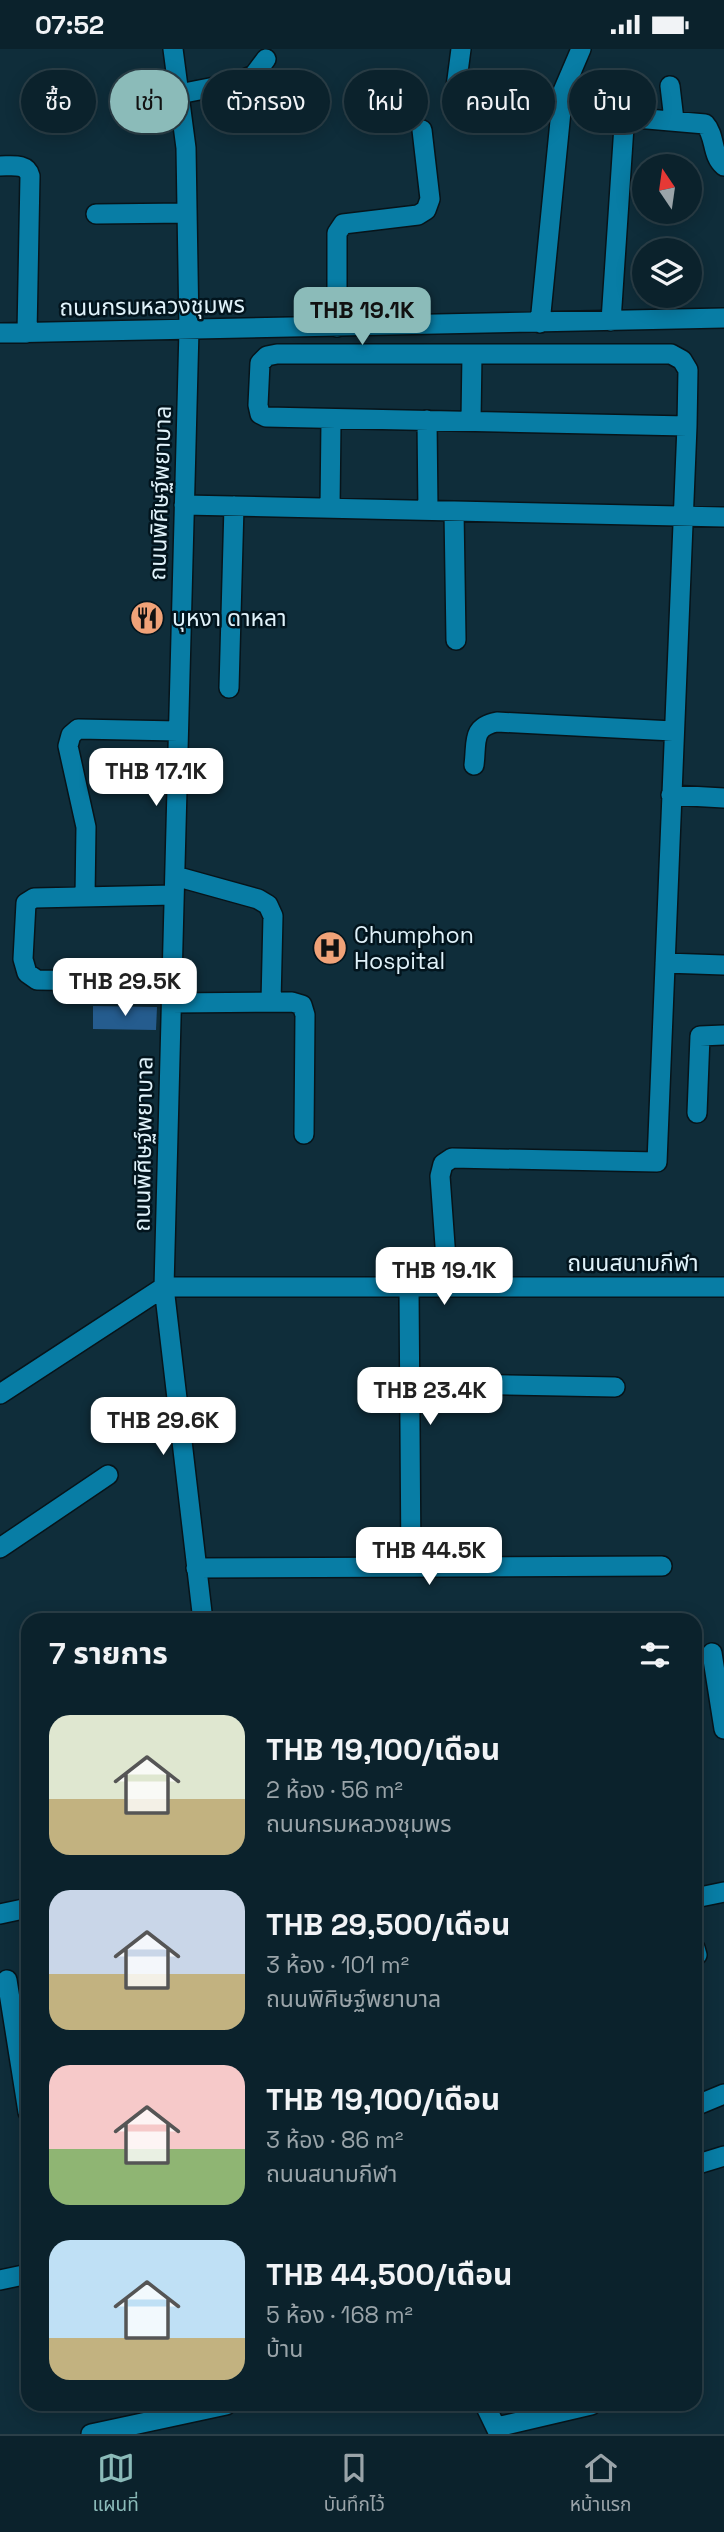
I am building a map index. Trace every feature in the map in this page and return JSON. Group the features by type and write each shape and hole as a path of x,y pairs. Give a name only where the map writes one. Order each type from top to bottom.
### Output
{"street":[{"name":"ถนนพิศิษฐ์พยาบาล","path":"173,49 176,70"},
{"path":"458,70 461,49"},
{"path":"540,323 563,91 581,49"},
{"path":"188,92 236,83 254,75 266,59"},
{"path":"670,86 674,120"},
{"path":"611,321 624,126 629,120 636,118 705,124 710,130 716,156 724,166"},
{"name":"ถนนพิศิษฐ์พยาบาล","path":"184,133 189,329 164,1287 202,1613"},
{"path":"337,327 337,233 343,224 418,215 426,210 429,199 422,133"},
{"path":"0,166 25,167 30,176 27,333"},
{"path":"96,214 187,213"},
{"name":"ถนนกรมหลวงชุมพร","path":"0,333 724,318"},
{"path":"448,1287 440,1176 443,1164 452,1158 657,1163 687,426 688,370 682,360 671,354 277,353 267,356 260,363 258,405 260,414 265,417 331,421 471,420 687,426"},
{"path":"471,354 471,420"},
{"path":"428,420 428,510"},
{"path":"330,508 331,421"},
{"path":"184,505 724,517"},
{"path":"229,688 234,506"},
{"path":"454,511 456,640"},
{"path":"474,765 478,731 484,724 497,722 673,731"},
{"path":"85,897 86,827 68,746 71,735 78,729 178,731"},
{"path":"671,795 724,797"},
{"path":"172,982 37,980 27,973 23,958 26,903 34,898 85,897 174,885 258,899 268,905 273,916 271,1002"},
{"path":"665,963 724,965"},
{"path":"171,1003 292,1002 302,1005 305,1016 304,1134"},
{"path":"697,1113 700,1036 724,1035"},
{"path":"0,1394 164,1287"},
{"name":"ถนนสนามกีฬา","path":"164,1287 724,1287"},
{"path":"409,1287 411,1567"},
{"path":"410,1383 615,1387"},
{"path":"0,1548 108,1475"},
{"path":"196,1568 662,1566"},
{"path":"712,1653 724,1729"},
{"path":"702,1897 724,1892"},
{"path":"0,1914 21,1910"},
{"path":"7,1980 21,2065"},
{"path":"702,2103 724,2094"},
{"path":"702,2163 724,2156"},
{"path":"0,2280 21,2276"},
{"path":"91,2434 198,2411"},
{"path":"488,2411 498,2431 570,2411"}],"building":[{"path":"93,1006 157,1007 156,1030 93,1029"}],"place":[{"name":"บุหงา ดาหลา","path":"147,618"},
{"name":"Chumphon Hospital","path":"330,948"}]}
